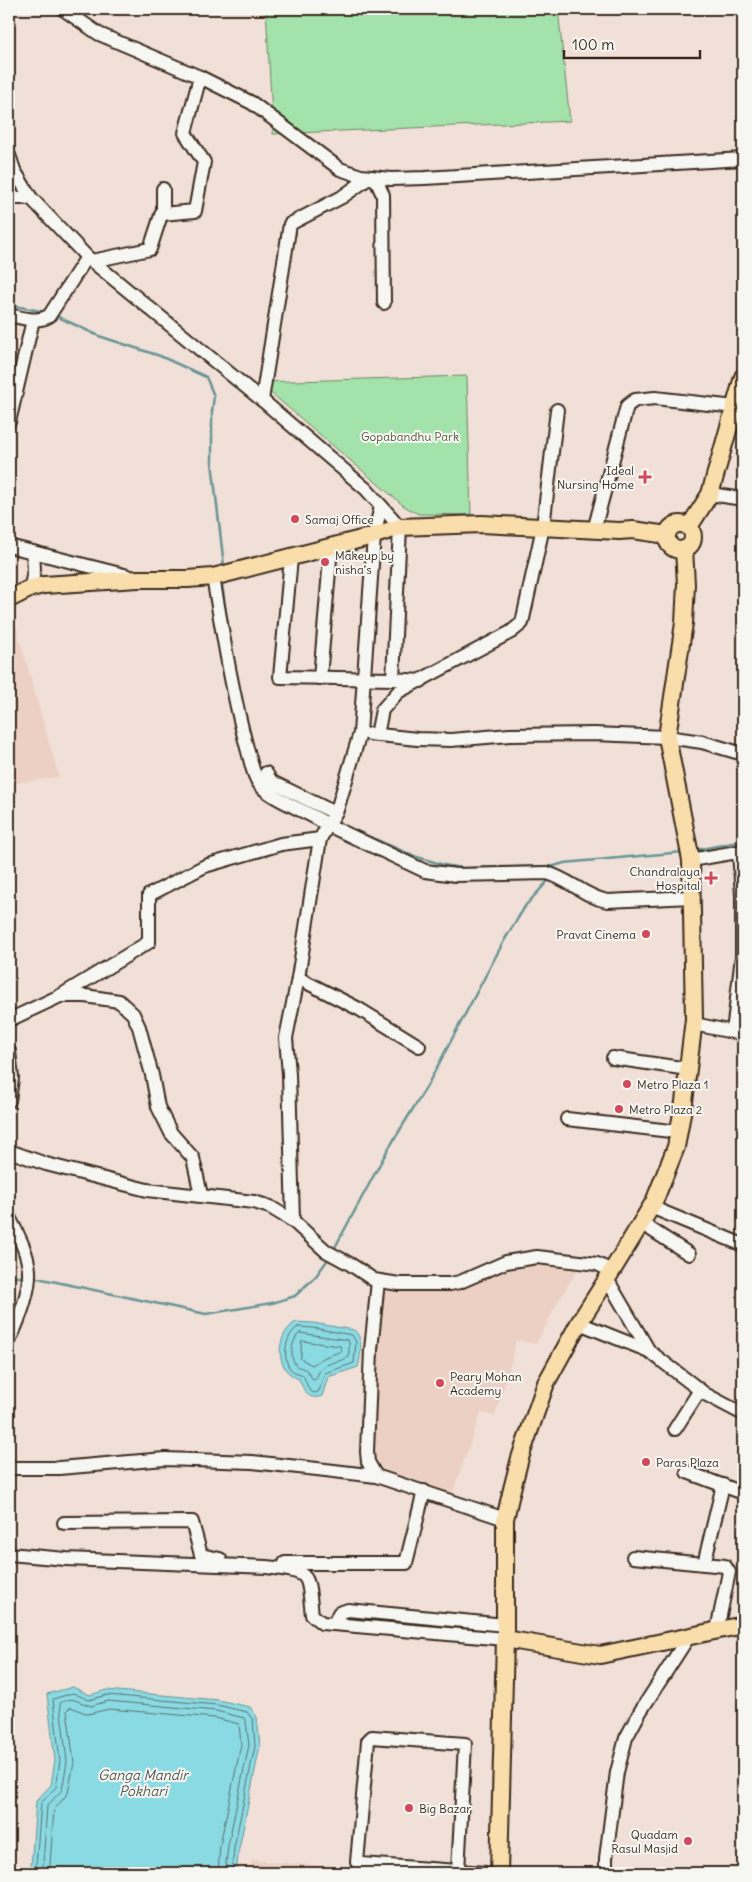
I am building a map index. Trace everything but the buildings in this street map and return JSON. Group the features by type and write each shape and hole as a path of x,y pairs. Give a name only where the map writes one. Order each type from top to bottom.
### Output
{"main road":[{"path":"688,527 710,494 743,377"},
{"path":"9,599 31,588 138,579 188,580 213,577 374,536 400,527 482,524 594,530 633,530 667,535"},
{"path":"681,524 688,527 692,532 692,540 690,546 684,549 673,548 668,541 667,535 671,528 681,524"},
{"path":"499,1873 505,1632 505,1519 520,1458 546,1383 578,1322 610,1275 651,1207 676,1147 688,1068 694,1024 691,856 668,737 684,623 686,584 684,549"},
{"path":"505,1632 600,1655 743,1625"}],"street":[{"path":"63,9 99,34 200,77 252,104 340,169 361,176 391,179 425,178 743,159"},
{"path":"162,214 195,211 204,162 185,133 200,77"},
{"path":"9,155 14,170 31,198 90,259 262,400 366,489 400,527 393,679"},
{"path":"372,177 383,195 384,303"},
{"path":"262,400 290,224 342,198 372,177"},
{"path":"9,315 43,320 50,316 90,259 150,249 162,214 163,189"},
{"path":"9,198 31,198"},
{"path":"9,422 33,320"},
{"path":"594,530 627,406 635,400 655,398 736,407"},
{"path":"377,735 382,710 398,692 511,632 522,623 543,527 557,410"},
{"path":"710,494 743,499"},
{"path":"293,1221 289,1074 286,1038 298,978 320,839 335,813 360,733 374,536 381,506"},
{"path":"9,546 138,579"},
{"path":"320,678 331,547"},
{"path":"31,588 34,569 33,552"},
{"path":"291,558 280,677 421,681"},
{"path":"213,577 226,661 236,706 256,780 268,792 328,824 425,871 456,875 547,874 557,876 597,899 607,901 692,897"},
{"path":"360,733 451,740 519,734 594,734 668,737 702,742 743,754"},
{"path":"266,773 271,781 276,784 335,813"},
{"path":"9,1020 60,996 150,942 150,895 205,866 280,844 320,839"},
{"path":"691,856 741,851 742,895 742,956 738,1033 694,1024"},
{"path":"298,978 359,1009 419,1046"},
{"path":"60,996 85,996 119,1001 133,1014 139,1027 152,1075 158,1107 171,1133 193,1158 201,1196"},
{"path":"9,1051 12,1078 9,1102"},
{"path":"613,1058 688,1068"},
{"path":"567,1119 679,1132"},
{"path":"9,1151 46,1164 147,1190 254,1202 270,1208 293,1221 326,1251 378,1281 399,1284 450,1284 460,1282 506,1262 537,1257 597,1264 610,1275 649,1351"},
{"path":"651,1207 743,1245"},
{"path":"9,1217 19,1236 29,1269 28,1285 16,1326 9,1341"},
{"path":"641,1223 689,1254"},
{"path":"376,1476 368,1462 367,1452 371,1350 378,1281"},
{"path":"578,1322 649,1351 700,1390 743,1414"},
{"path":"675,1429 700,1390"},
{"path":"9,1468 59,1468 165,1459 252,1462 376,1476 505,1519"},
{"path":"687,1472 743,1493"},
{"path":"704,1564 723,1485"},
{"path":"64,1523 192,1522 201,1555 234,1562 406,1563 424,1492"},
{"path":"9,1554 66,1559 266,1567 297,1571 304,1575 309,1582 312,1615 322,1623 334,1624 339,1613 348,1610 505,1632"},
{"path":"633,1557 725,1566 729,1572 716,1630"},
{"path":"606,1873 616,1772 626,1738 640,1712 690,1636"},
{"path":"458,1871 465,1744 372,1737 368,1741 357,1862 360,1864 458,1871 486,1873"}],"shaded area":[{"path":"9,602 59,777 9,784"},
{"name":"Peary Mohan Academy","path":"551,1263 580,1265 536,1344 516,1340 495,1416 481,1413 452,1494 386,1473 379,1465 374,1453 375,1431 372,1431 382,1287 454,1290 512,1266"},
{"path":"252,1860 397,1873 250,1873"}],"green space":[{"path":"266,9 558,9 570,121 273,134"},
{"name":"Gopabandhu Park","path":"467,376 471,515 418,514 404,506 258,382"}],"water":[{"path":"296,1322 354,1330 359,1337 361,1352 358,1367 328,1377 322,1396 313,1397 307,1394 299,1379 291,1375 282,1361 281,1343 289,1328"},
{"name":"Ganga Mandir Pokhari","path":"73,1687 90,1695 106,1690 218,1700 250,1707 257,1717 260,1746 239,1849 236,1873 33,1873 31,1868 36,1801 51,1785 55,1760 47,1694"}],"waterway":[{"path":"9,305 46,312"},
{"path":"54,315 99,336 160,356 206,377 214,396 212,412 212,462 224,566"},
{"path":"222,584 229,634"},
{"path":"356,831 414,856 444,865 463,868 554,866 564,863 683,852"},
{"path":"696,850 743,841"},
{"path":"333,1251 387,1151 427,1086 505,939 526,905 549,878"},
{"path":"33,1277 206,1314 272,1303 295,1296 316,1276 329,1258"},
{"path":"9,1277 25,1277"}],"place":[{"name":"Ideal Nursing Home","path":"645,477"},
{"name":"Samaj Office","path":"295,519"},
{"name":"Makeup by nisha's","path":"325,562"},
{"name":"Chandralaya Hospital","path":"711,878"},
{"name":"Pravat Cinema","path":"646,934"},
{"name":"Metro Plaza 1","path":"627,1084"},
{"name":"Metro Plaza 2","path":"619,1109"},
{"name":"Peary Mohan Academy","path":"440,1383"},
{"name":"Paras Plaza","path":"646,1462"},
{"name":"Big Bazar","path":"409,1808"},
{"name":"Quadam Rasul Masjid","path":"688,1841"}]}
